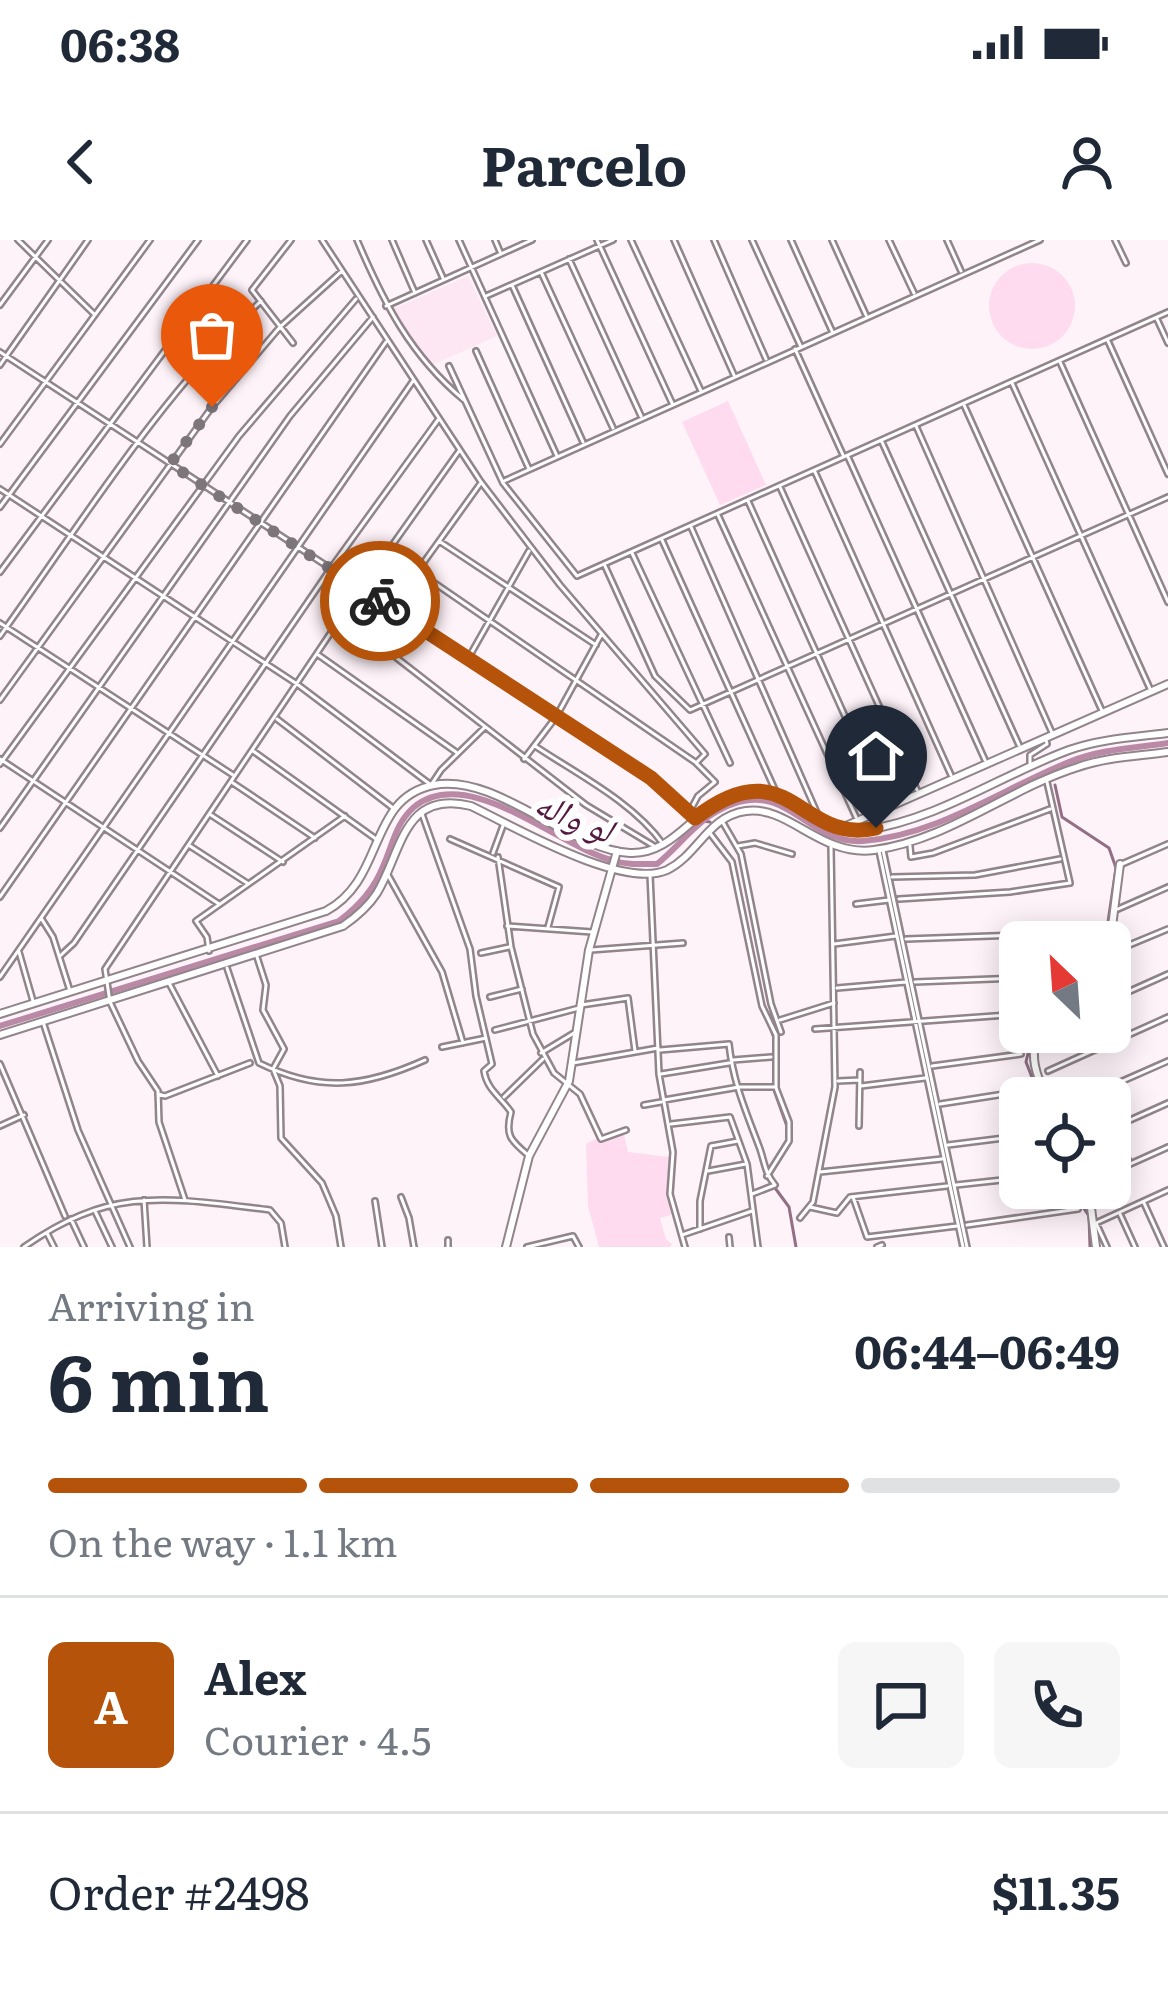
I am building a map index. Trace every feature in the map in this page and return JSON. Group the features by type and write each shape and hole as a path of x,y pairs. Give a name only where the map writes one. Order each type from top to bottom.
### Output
{"street":[{"path":"18,240 94,314"},
{"path":"0,305 48,240"},
{"path":"0,365 88,240"},
{"path":"0,443 151,240"},
{"path":"0,507 198,240"},
{"path":"0,572 247,240"},
{"path":"291,240 252,290 293,343"},
{"path":"322,240 481,482 705,754 696,763"},
{"path":"357,240 386,306 429,371 465,402"},
{"path":"392,240 415,293"},
{"path":"426,240 444,280"},
{"path":"459,240 557,456"},
{"path":"495,240 501,254"},
{"path":"484,297 613,240"},
{"path":"631,240 701,391"},
{"path":"674,240 735,376"},
{"path":"714,240 767,362"},
{"path":"752,240 987,764"},
{"path":"791,240 833,332"},
{"path":"832,240 867,317"},
{"path":"889,240 915,296"},
{"path":"947,240 963,274"},
{"path":"1006,240 1012,253"},
{"path":"503,482 1040,240"},
{"path":"1115,240 1126,263"},
{"path":"386,306 529,241"},
{"path":"598,243 672,405"},
{"path":"569,259 642,417"},
{"path":"0,700 212,407 280,327 343,270"},
{"path":"541,272 614,430"},
{"path":"512,285 584,443"},
{"path":"220,904 1,761 239,436 358,297"},
{"path":"0,636 139,442 228,333 261,302"},
{"path":"449,366 503,482 573,574 632,552 1168,312"},
{"path":"0,828 290,416 373,317"},
{"path":"1156,317 1168,343"},
{"path":"1107,339 1168,474"},
{"path":"0,897 386,341"},
{"path":"476,351 529,469"},
{"path":"0,352 651,778 693,814"},
{"path":"1059,361 1168,602"},
{"path":"0,977 412,381"},
{"path":"1012,382 1151,692"},
{"path":"964,403 1103,713"},
{"path":"60,956 74,944 438,420"},
{"path":"916,425 986,578 1049,737 1047,744 1030,755 1032,767"},
{"path":"882,440 1021,749"},
{"path":"185,1200 159,1122 158,1094 109,1000 105,969 342,616 459,452"},
{"path":"814,470 953,780"},
{"path":"391,608 481,482"},
{"path":"779,485 920,795"},
{"path":"0,489 297,684 431,785 477,788 617,852 659,847 693,814 743,792 776,792 839,829 876,828 916,818 1098,742 1168,733"},
{"path":"604,563 660,684 690,710 1168,496"},
{"path":"748,500 886,809"},
{"path":"717,514 859,820 876,828"},
{"path":"690,526 820,818"},
{"path":"661,538 776,792"},
{"path":"439,541 596,645"},
{"path":"468,659 531,548"},
{"path":"632,552 730,764"},
{"path":"417,571 696,763 715,782 698,796 693,814"},
{"path":"342,616 586,805 659,847"},
{"path":"0,623 203,756 316,839"},
{"path":"524,759 556,717 602,634"},
{"path":"317,654 457,753"},
{"path":"839,829 1168,684"},
{"path":"275,718 394,809"},
{"path":"0,1014 311,918 346,899 364,876 394,809 431,785 484,728"},
{"path":"535,746 648,827 659,847"},
{"path":"253,751 377,840"},
{"path":"0,1035 343,926 375,897 410,822 421,812 458,803 612,869 650,873 667,870 721,819 747,810 764,812 848,850 881,848 909,842 1081,765 1168,752"},
{"path":"856,904 1070,883 1046,780"},
{"path":"909,842 911,857 933,853 1052,808"},
{"path":"421,812 470,949 492,1064 484,1076 496,1099 511,1112 506,1130 509,1139 529,1156"},
{"path":"210,814 283,862"},
{"path":"209,951 207,937 196,921 345,817"},
{"path":"721,819 738,845 781,1032"},
{"path":"504,822 495,856 511,947 543,1055 554,1073 580,1094 601,1139 626,1130"},
{"path":"708,830 732,862 762,1006 776,1035 776,1088 789,1122 789,1141 767,1176"},
{"path":"450,838 559,887 548,927"},
{"path":"738,845 755,843 792,854"},
{"path":"1114,921 1120,865 1168,844"},
{"path":"188,845 249,884"},
{"path":"800,1218 811,1207 835,1081 831,845"},
{"path":"881,848 965,1247"},
{"path":"881,848 894,900"},
{"path":"506,1247 529,1156 568,1081 590,950 617,852"},
{"path":"890,878 1008,871 1064,858"},
{"path":"387,873 442,973 463,1042"},
{"path":"650,873 659,1074 673,1152 670,1194 685,1247"},
{"path":"1116,910 1168,887"},
{"path":"41,918 71,993"},
{"path":"507,926 594,933"},
{"path":"1131,944 1168,929"},
{"path":"832,944 999,935"},
{"path":"590,950 682,943"},
{"path":"481,953 511,947"},
{"path":"19,951 34,1004"},
{"path":"256,956 266,985 263,1010 284,1049 273,1069"},
{"path":"226,965 260,1063 313,1082 369,1082 424,1060"},
{"path":"1131,991 1168,974"},
{"path":"836,988 999,979"},
{"path":"170,983 218,1076"},
{"path":"490,997 522,989"},
{"path":"495,1030 628,998 634,1051"},
{"path":"779,1020 836,1003"},
{"path":"815,1029 999,1016"},
{"path":"1048,1070 1168,1017"},
{"path":"43,1022 69,1106 130,1247"},
{"path":"918,1022 952,1186"},
{"path":"504,1097 543,1055 576,1033"},
{"path":"442,1047 485,1038"},
{"path":"571,1064 634,1051 729,1044 735,1088 767,1176 775,1186 752,1194"},
{"path":"930,1067 1021,1054"},
{"path":"659,1074 775,1057"},
{"path":"1131,1077 1168,1061"},
{"path":"0,1064 84,1247"},
{"path":"158,1094 165,1096 250,1064"},
{"path":"273,1069 280,1086 281,1138 322,1183 336,1216 341,1247"},
{"path":"859,1126 860,1072"},
{"path":"835,1081 927,1077"},
{"path":"644,1105 735,1088 776,1088"},
{"path":"938,1104 999,1095"},
{"path":"1131,1120 1168,1103"},
{"path":"0,1126 24,1115"},
{"path":"669,1124 730,1117 742,1140 758,1247"},
{"path":"946,1145 999,1139"},
{"path":"700,1229 711,1146 742,1140"},
{"path":"1131,1164 1168,1147"},
{"path":"818,1173 944,1159"},
{"path":"706,1171 747,1164"},
{"path":"811,1207 837,1214 853,1197 999,1180"},
{"path":"1096,1222 1168,1192"},
{"path":"401,1197 414,1247"},
{"path":"853,1197 867,1237 1078,1209"},
{"path":"144,1198 148,1247"},
{"path":"24,1247 68,1218 144,1198 274,1211 285,1247"},
{"path":"375,1202 382,1247"},
{"path":"1143,1202 1164,1247"},
{"path":"94,1209 112,1247"},
{"path":"1092,1209 1107,1247"},
{"path":"680,1235 755,1210"},
{"path":"1119,1212 1135,1247"},
{"path":"1096,1222 1096,1247"},
{"path":"46,1232 54,1247"},
{"path":"879,1235 881,1247"},
{"path":"526,1247 573,1236 579,1247"},
{"path":"729,1237 730,1247"}],"shaded area":[{"path":"1032,263 1063,275 1075,306 1063,337 1032,349 1001,337 989,306 1001,275"},
{"path":"468,276 497,336 430,366 391,310"},
{"path":"728,401 766,485 720,505 682,422"},
{"path":"624,1134 628,1152 669,1157 671,1215 660,1218 670,1247 599,1247 588,1206 586,1144"}],"waterway":[{"name":"لو واله","path":"0,1026 339,921 371,889 408,813 435,796 485,800 589,852 611,860 657,864 704,820 736,803 775,804 824,832 863,841 917,830 1081,758 1168,743"},
{"path":"1055,785 1062,817 1109,848 1116,868 1108,921"},
{"name":"لو واله","path":"703,821 710,822"},
{"path":"712,832 731,858"},
{"path":"767,1019 774,1038 774,1090 789,1132"},
{"path":"1028,1053 1032,1077"},
{"path":"767,1177 789,1207 796,1247"},
{"path":"1084,1209 1089,1216 1090,1247"}],"way so far":[{"path":"212,407 170,464 380,601"}],"route":[{"path":"380,601 651,778 695,818 721,798 770,791 844,831 876,828"}]}
